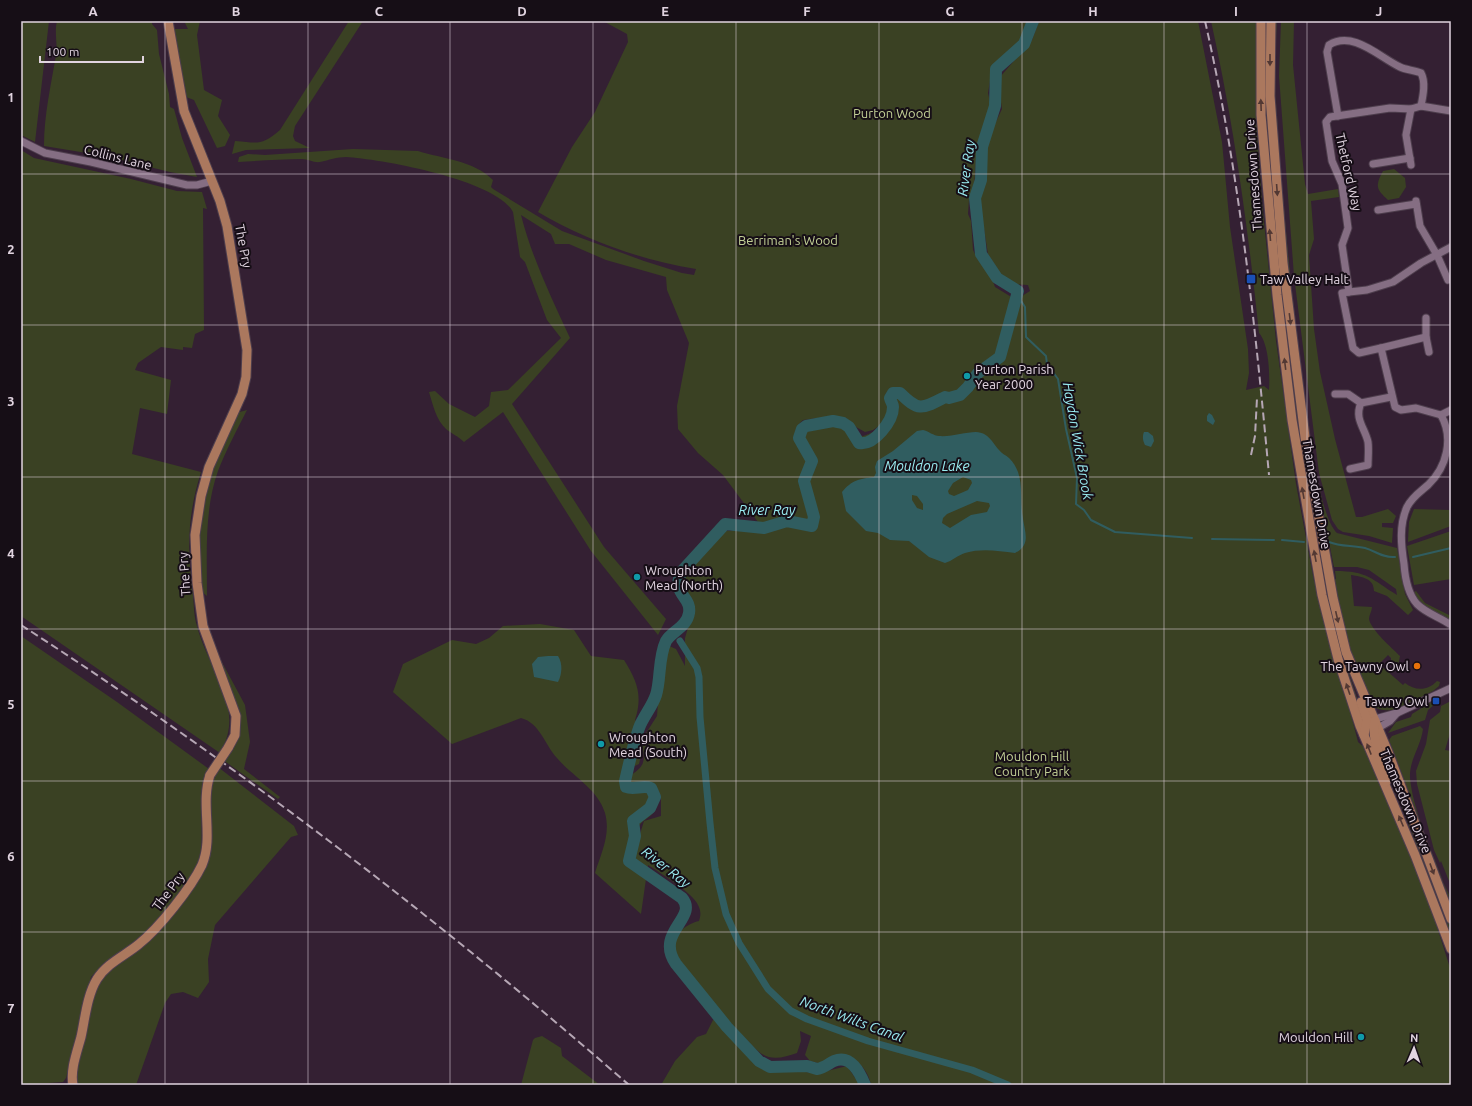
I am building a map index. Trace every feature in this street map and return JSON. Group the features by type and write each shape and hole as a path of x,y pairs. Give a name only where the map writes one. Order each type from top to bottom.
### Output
{"main road":[{"name":"The Pry","path":"73,1085 74,1066 92,991 98,978 110,965 148,937 171,909 201,866 206,848 206,795 210,775 235,735 236,716 203,626 197,583 196,522 208,467 240,400 246,377 248,360 245,330 227,226 212,181 184,111 168,21"},
{"name":"Thamesdown Drive","path":"1261,21 1261,110 1271,241 1292,420 1319,580 1338,659 1371,725 1451,918"},
{"name":"Thamesdown Drive","path":"1271,21 1271,108 1283,263 1302,417 1320,532 1339,627 1371,725"},
{"name":"Thamesdown Drive","path":"1371,725 1364,735 1415,855 1451,949"},
{"path":"1371,725 1385,769 1386,788"}],"street":[{"path":"1338,116 1327,52 1329,45 1337,42 1357,42 1399,66 1421,73 1423,77 1421,106"},
{"name":"Thetford Way","path":"1426,337 1359,353 1354,350 1342,293 1349,292 1342,245 1348,228 1342,184 1332,161 1326,122 1328,118 1390,108 1411,109 1421,106 1451,111"},
{"name":"Thetford Way","path":"1373,164 1410,161 1406,135 1411,109"},
{"name":"Collins Lane","path":"21,141 45,153 91,162 187,185 197,186 212,181"},
{"path":"1378,210 1416,202 1420,226 1437,255 1448,280"},
{"path":"1349,292 1367,290 1393,282 1451,247"},
{"path":"1426,318 1426,337 1429,352"},
{"path":"1381,348 1393,405 1399,409 1416,408 1441,415 1451,410"},
{"path":"1335,394 1348,394 1361,403 1391,397"},
{"path":"1350,469 1368,465 1368,444 1359,420 1361,403"},
{"path":"1441,415 1448,435 1445,458 1434,478 1416,494 1408,505 1402,524 1401,540 1406,578 1414,600 1425,610 1451,625"},
{"path":"1371,725 1449,687"}],"green space":[{"path":"21,21 49,21 35,142 21,135"},
{"path":"57,21 152,21 152,24 157,30 159,54 169,94 170,107 174,109 182,138 197,177 105,156 44,146 46,111 56,51"},
{"path":"187,21 200,21 197,35 204,90 222,100 218,116 230,135 225,146 217,148 194,100 186,97 174,29 188,29 185,23"},
{"path":"349,21 363,21 295,126 293,136 295,141 310,148 246,150 232,154 235,141 255,143 264,141 280,130"},
{"path":"603,21 1029,21 1024,40 1018,49 996,66 991,75 988,93 992,111 977,145 974,188 969,199 968,214 971,221 973,250 992,279 995,287 1013,298 1013,304 1004,323 999,357 993,364 974,376 965,389 959,394 934,397 924,404 909,403 908,399 903,393 897,391 893,390 886,393 885,397 888,404 888,398 896,393 903,403 908,406 925,405 941,398 959,396 981,374 996,364 1003,354 1005,334 1022,296 1030,291 1028,285 1014,284 1000,273 988,254 979,197 984,174 986,152 992,130 1002,109 999,89 1000,77 1032,40 1039,21 1198,21 1222,142 1230,227 1248,349 1249,373 1246,390 1264,386 1269,390 1267,352 1265,344 1259,333 1245,215 1227,98 1211,21 1256,21 1256,117 1262,202 1276,341 1296,484 1314,581 1317,582 1358,742 1366,749 1424,886 1451,971 1451,1085 871,1085 864,1068 849,1058 837,1058 826,1065 810,1061 805,1055 811,1036 800,1031 801,1041 797,1053 779,1058 766,1056 755,1048 730,1022 700,988 674,953 673,947 676,936 684,928 699,921 700,911 695,900 676,884 648,865 641,914 595,873 607,829 607,821 602,804 591,790 557,758 538,729 528,721 521,718 452,744 393,692 403,664 452,640 476,644 489,638 503,626 540,624 574,630 591,656 624,660 637,688 638,703 635,720 645,729 638,738 642,751 639,764 626,770 620,780 624,789 638,789 647,786 655,793 658,803 653,813 642,822 640,825 640,834 644,821 661,816 661,796 654,786 630,783 631,775 640,768 644,761 641,741 657,716 660,676 669,646 676,649 685,666 685,638 692,614 691,607 681,596 679,588 680,574 688,563 724,531 749,531 786,523 815,526 813,517 808,520 791,518 776,522 758,522 723,475 698,453 678,429 677,406 689,343 667,290 666,277 606,260 569,244 555,244 551,234 521,215 536,262 570,338 512,404 604,547 666,619 658,635 591,551 503,412 464,442 448,431 437,417 429,392 435,391 449,404 475,417 489,406 491,392 508,390 561,338 547,320 525,262 520,257 513,212 503,201 485,190 462,181 437,173 385,162 346,157 320,162 302,159 238,162 239,157 248,154 265,155 353,149 418,151 467,164 485,173 493,180 491,187 493,189 562,231 644,261 682,273 694,275 696,269 655,261 614,248 574,231 538,212 572,147 595,112 628,42 627,34","holes":["833,416 846,418 856,427 865,432 873,430 885,422 876,430 857,438 846,426 838,422 821,422 802,425 798,430 798,437 810,455 810,463 796,436 798,426 803,420"]},
{"path":"1264,21 1267,21 1268,129 1279,263 1296,402 1316,531 1314,532 1278,277 1268,149"},
{"path":"1275,21 1277,21 1276,43 1276,85"},
{"path":"1281,21 1294,21 1293,65 1305,184 1308,194 1338,189 1339,197 1311,201 1314,239 1309,255 1314,329 1320,372 1335,439 1356,517 1362,517 1388,509 1396,516 1393,523 1382,523 1382,527 1393,528 1392,543 1369,536 1343,532 1338,529 1332,520 1319,473 1294,276 1279,76"},
{"path":"1277,111 1285,224 1300,360 1307,414 1321,495 1331,524 1337,533 1397,548 1405,594 1413,610 1408,615 1387,596 1374,591 1370,581 1351,575 1354,606 1372,607 1369,618 1371,623 1382,639 1400,656 1398,666 1391,661 1391,658 1388,655 1379,664 1403,685 1405,683 1417,689 1421,689 1430,687 1437,681 1440,682 1439,686 1433,691 1411,703 1395,709 1380,709 1373,706 1352,659 1333,580 1336,579 1335,571 1355,572 1375,580 1397,595 1396,589 1369,570 1357,567 1334,567 1327,532 1324,531 1304,404 1296,341 1283,213 1278,149"},
{"path":"21,150 34,158 131,179 177,191 202,192 207,209 203,208 204,330 195,334 192,348 183,347 183,350 161,347 138,363 135,370 171,380 167,414 140,408 132,454 201,472 196,488 191,519 189,548 190,564 196,623 202,642 223,689 227,704 229,720 227,736 220,753 21,616"},
{"path":"1394,169 1405,178 1406,187 1399,198 1388,200 1379,190 1378,184 1383,171"},
{"path":"247,410 224,455 210,501 207,533 207,596 201,591 198,535 202,494 236,413"},
{"path":"1414,509 1451,510 1451,526 1408,542 1409,522"},
{"path":"1451,531 1451,579 1414,585 1407,546"},
{"path":"1325,577 1339,643 1358,701 1360,714 1344,663 1335,629 1323,578"},
{"path":"1416,591 1425,603 1451,616 1451,621 1430,610 1421,603 1413,593"},
{"path":"21,636 117,702 209,769 203,796 201,818 202,839 199,859 196,867 167,909 151,927 138,939 103,965 91,977 66,1078 63,1082 21,1085"},
{"path":"217,653 245,705 250,742 244,769 280,797 278,799 223,760 232,751 231,750 236,743 239,721"},
{"path":"1433,701 1435,704 1428,710 1425,720 1388,733 1396,722 1411,717 1412,714"},
{"path":"1451,701 1451,730 1445,750 1451,751 1451,886 1441,861 1440,863 1434,850 1417,784 1416,771 1426,744 1430,720 1440,712 1441,706"},
{"path":"1420,726 1423,729 1422,735 1410,771 1412,790 1423,829 1451,903 1389,740 1392,736"},
{"path":"1382,746 1451,929 1451,935 1379,747"},
{"path":"218,767 294,826 298,835 291,837 215,925 208,959 209,982 198,998 183,992 171,994 165,1003 136,1085 77,1085 76,1077 82,1043 97,985 105,973 141,946 206,860 211,787"},
{"path":"718,1019 751,1058 764,1066 791,1071 819,1073 847,1066 860,1085 661,1085 675,1061 697,1037 706,1034 713,1020"},
{"path":"542,1036 561,1048 562,1056 600,1085 521,1085 533,1040"}],"water":[{"path":"1209,413 1215,421 1213,425 1207,421 1207,416"},
{"name":"Mouldon Lake","path":"923,430 939,436 949,436 972,432 984,434 1009,458 1018,472 1021,487 1022,511 1026,538 1020,550 1015,553 990,550 971,551 945,563 929,557 909,541 890,540 878,533 866,531 846,511 842,492 856,481 874,477 876,473 875,467 877,461 893,451 917,431","holes":["963,477 971,480 972,483 968,490 954,496 949,494 948,491 953,483","912,495 917,496 923,504 923,510 917,508 912,500","977,501 989,503 990,506 987,512 971,515 950,528 942,523 943,518 947,514"]},
{"path":"1144,432 1148,432 1153,436 1154,441 1151,447 1145,445 1143,439"},
{"path":"558,656 560,659 561,669 558,682 534,677 532,664 538,657"}],"waterway":[{"name":"River Ray","path":"865,1085 854,1066 845,1060 834,1061 817,1069 807,1066 770,1067 759,1061 727,1027 676,964 671,953 670,943 673,934 685,912 686,905 682,898 629,861 635,836 633,821 650,808 655,797 651,788 626,787 625,781 639,728 656,695 663,648 666,641 688,618 689,607 678,585 682,571 725,524 764,528 787,521 812,526 814,517 804,481 812,461 799,438 802,429 806,426 833,421 843,423 849,427 859,443 871,441 882,431 890,419 893,406 890,398 893,393 900,393 906,399 921,407 945,397 949,398 960,395 978,373 1000,357 1018,291 997,278 981,254 975,198 981,180 982,147 995,106 996,69 1024,44 1033,21"},
{"name":"Haydon Wick Brook","path":"1018,296 1025,307 1026,337 1046,356 1047,364 1058,379 1066,429 1077,478 1076,504 1084,510 1091,520 1115,532 1192,538"},
{"name":"Haydon Wick Brook","path":"1212,539 1274,540"},
{"name":"Haydon Wick Brook","path":"1282,540 1304,542"},
{"name":"Haydon Wick Brook","path":"1329,542 1338,545 1365,548 1383,555 1395,557"},
{"name":"Haydon Wick Brook","path":"1413,557 1451,548"},
{"name":"North Wilts Canal","path":"680,641 697,668 699,677 700,717 715,868 726,914 739,943 768,989 791,1011 807,1019 868,1041 972,1070 1008,1085"}],"railway":[{"path":"1205,21 1217,77 1236,190 1252,304 1269,475"},
{"path":"1251,455 1255,436 1257,398"},
{"path":"21,625 179,732 257,787 333,844 409,902 483,962 629,1085"}],"place":[{"name":"Taw Valley Halt","path":"1251,279"},
{"name":"Purton Parish Year 2000","path":"967,376"},
{"name":"Wroughton Mead (North)","path":"637,577"},
{"name":"The Tawny Owl","path":"1417,666"},
{"name":"Tawny Owl","path":"1436,701"},
{"name":"Wroughton Mead (South)","path":"601,744"},
{"name":"Mouldon Hill","path":"1361,1037"}],"park label":[{"name":"Purton Wood","path":"892,113"},
{"name":"Berriman's Wood","path":"788,240"},
{"name":"Mouldon Hill Country Park","path":"1032,764"}]}
